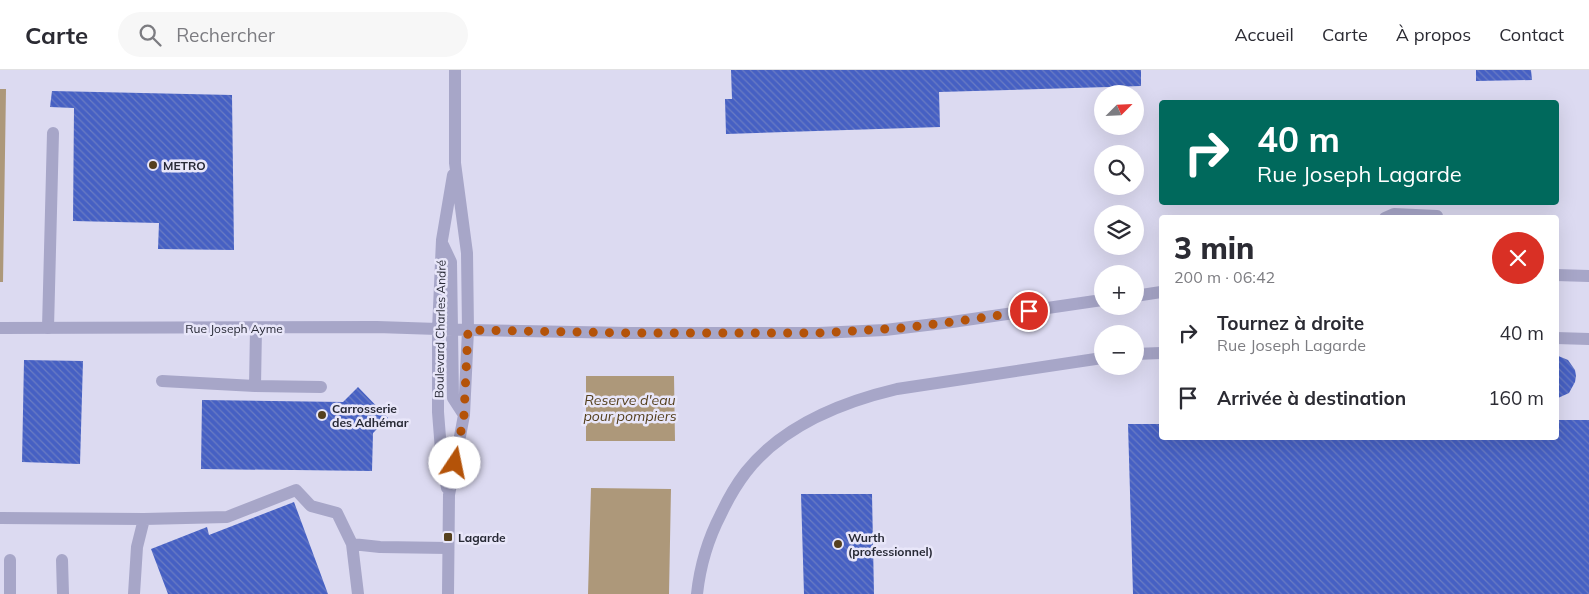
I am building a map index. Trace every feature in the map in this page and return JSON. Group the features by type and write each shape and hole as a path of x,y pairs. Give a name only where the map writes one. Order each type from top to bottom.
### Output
{"street":[{"name":"Boulevard Charles André","path":"448,594 449,495 464,415 468,330 467,253 455,163 456,70"},
{"path":"48,328 53,134"},
{"name":"Boulevard Charles André","path":"449,495 442,463 438,412 438,330 442,240 455,163"},
{"path":"1392,215 1416,215"},
{"path":"442,240 451,262 453,398 464,415"},
{"path":"1559,275 1589,276"},
{"path":"1144,295 1159,292"},
{"name":"Rue Joseph Ayme","path":"0,328 378,328 639,333 819,333 885,330 1094,301"},
{"path":"255,386 256,328"},
{"path":"1559,338 1589,339"},
{"path":"1144,354 1159,353"},
{"path":"697,594 711,534 730,496 747,471 758,459 769,448 795,430 827,412 868,396 1094,359"},
{"path":"162,381 321,387"},
{"path":"0,518 144,520 227,518 296,490 311,506 337,513 352,544 358,594"},
{"path":"134,594 137,547 144,520"},
{"path":"352,544 380,548 448,548"},
{"path":"10,560 10,594"},
{"path":"62,560 63,594"}],"water":[{"path":"0,89 6,89 3,282 0,282"},
{"name":"Reserve d'eau pour pompiers","path":"586,376 674,376 675,441 586,441"},
{"path":"591,488 671,489 669,594 588,594"}],"building":[{"path":"731,70 1141,70 1141,85 1094,85 1094,87 939,92 940,127 726,134 725,99 732,99"},
{"path":"1476,70 1531,70 1532,80 1476,81"},
{"path":"52,91 232,95 234,250 158,249 159,223 73,221 74,108 50,107"},
{"path":"1559,356 1568,360 1575,370 1575,382 1569,393 1559,398"},
{"path":"24,360 83,361 80,464 22,462"},
{"path":"358,387 388,418 373,433 372,471 201,469 202,400 343,402"},
{"path":"1559,420 1589,420 1589,594 1133,594 1128,424 1159,424 1159,440 1559,440"},
{"name":"Wurth (professionnel)","path":"801,494 872,494 874,594 804,594"},
{"path":"294,502 328,594 168,594 151,549 207,527 209,535"}],"place":[{"name":"METRO","path":"153,165"},
{"name":"Carrosserie des Adhémar","path":"322,415"},
{"name":"Lagarde","path":"448,537"},
{"name":"Wurth (professionnel)","path":"838,544"}],"route":[{"path":"455,463 464,415 468,330 629,333 819,333 885,330 1029,311"}]}
